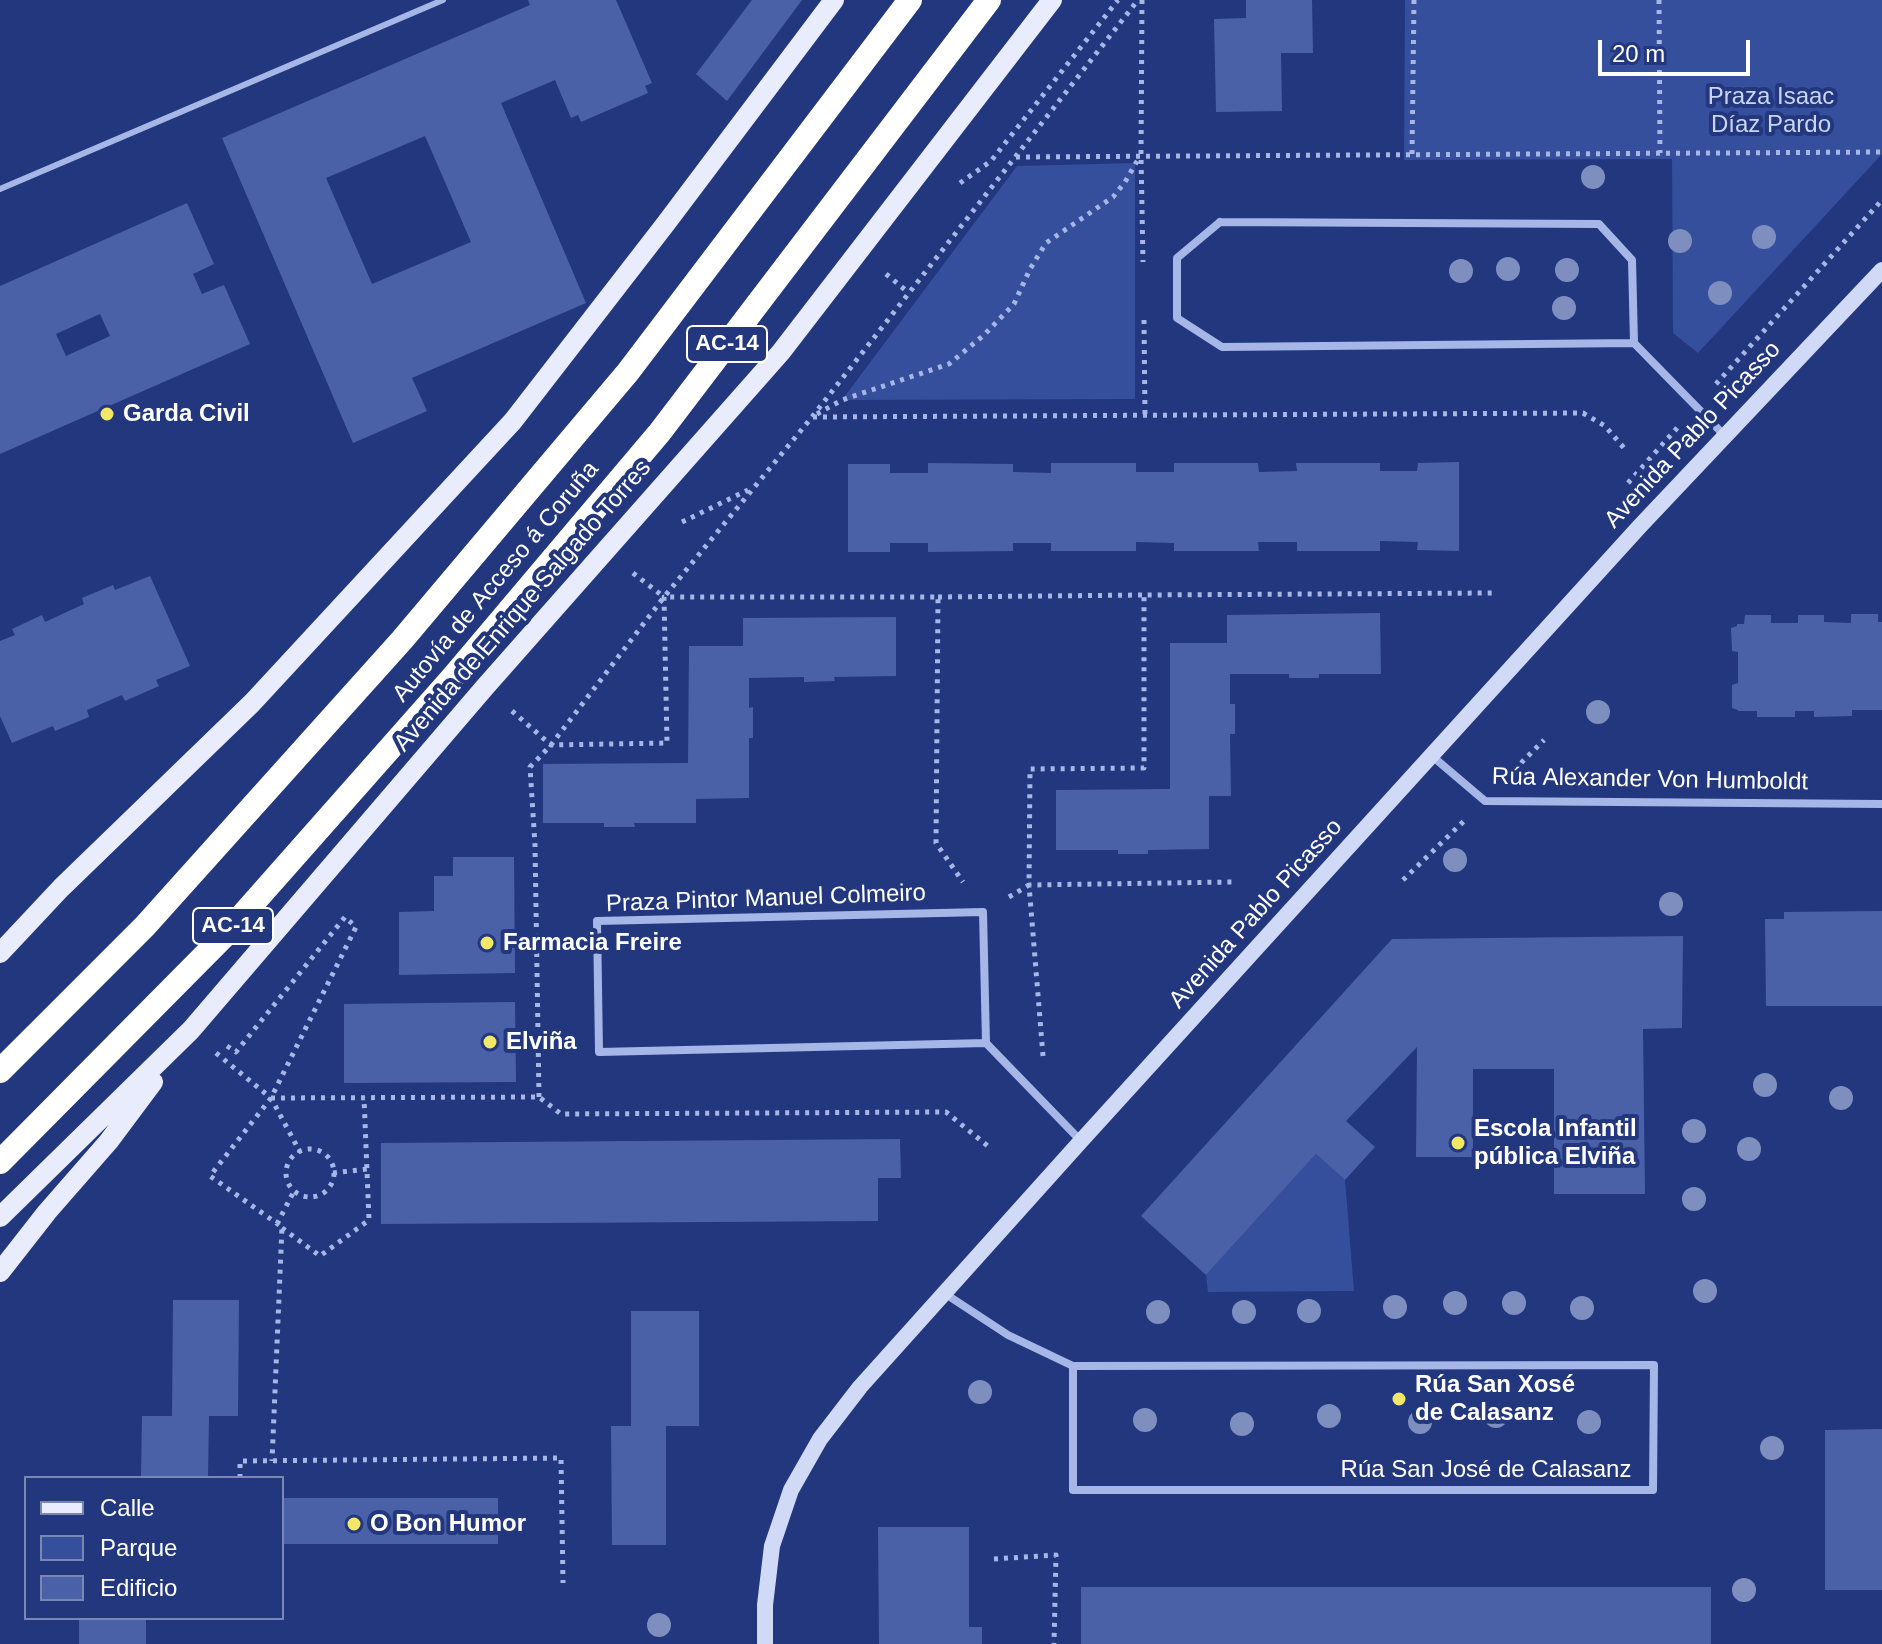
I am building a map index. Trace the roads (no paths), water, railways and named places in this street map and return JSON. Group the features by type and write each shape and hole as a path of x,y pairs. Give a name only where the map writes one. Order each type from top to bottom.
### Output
{"highway":[{"name":"Autovía de Acceso á Coruña","path":"0,1071 145,926 402,640 628,372 910,0"},
{"name":"Autovía de Acceso á Coruña","path":"0,1162 224,936 453,677 660,432 989,0"}],"main road":[{"path":"0,953 61,888 252,703 513,421 834,0"},
{"name":"Avenida de Enrique Salgado Torres","path":"0,1217 191,1030 485,687 781,352 1052,0"},
{"path":"0,932 61,888"},
{"path":"0,1272 109,1141 191,1030"}],"street":[{"path":"1634,343 1222,347 1177,318 1177,258 1220,222 1599,224 1632,260 1634,343 1725,436"},
{"name":"Avenida Pablo Picasso","path":"765,1644 765,1605 772,1546 791,1490 820,1439 860,1387 1640,526 1882,270"},
{"name":"Rúa Alexander Von Humboldt","path":"1432,756 1485,801 1882,804"},
{"name":"Praza Pintor Manuel Colmeiro","path":"983,912 986,1043 599,1052 597,921 983,912"},
{"path":"986,1043 1081,1141"},
{"name":"Rúa San José de Calasanz","path":"944,1293 1008,1335 1073,1366 1654,1365 1653,1490 1073,1490 1073,1366"}],"lane":[{"path":"0,189 443,0"}],"place":[{"name":"Garda Civil","path":"107,414"},
{"name":"Farmacia Freire","path":"487,943"},
{"name":"Elviña","path":"490,1042"},
{"name":"Escola Infantil pública Elviña","path":"1458,1143"},
{"name":"Rúa San Xosé de Calasanz","path":"1399,1399"},
{"name":"O Bon Humor","path":"354,1524"}],"park label":[{"name":"Praza Isaac Díaz Pardo","path":"1771,111"}]}
